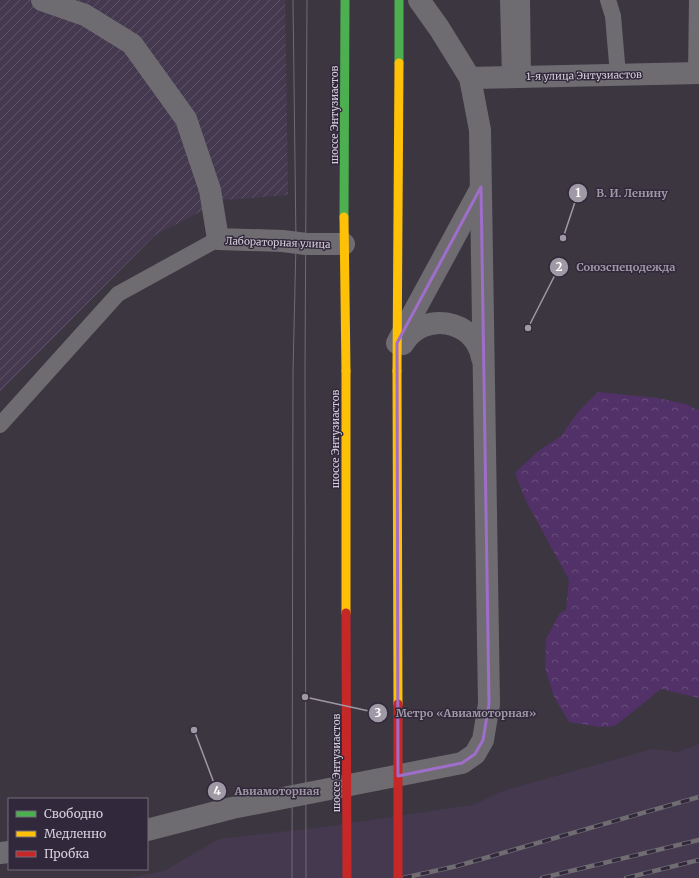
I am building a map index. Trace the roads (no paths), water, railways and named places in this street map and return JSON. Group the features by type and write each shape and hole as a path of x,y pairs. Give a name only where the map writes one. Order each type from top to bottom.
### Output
{"main road":[{"name":"шоссе Энтузиастов","path":"345,0 344,244 346,371 347,878"},
{"path":"398,878 397,344 399,0"}],"street":[{"name":"Лабораторная улица","path":"42,0 85,15 132,44 186,119 210,190 218,239 283,241 306,244 344,244"},
{"path":"148,830 232,808 462,764 475,754 483,740 489,704 480,130 470,78 439,28 419,0"},
{"name":"1-я улица Энтузиастов","path":"470,78 698,73"},
{"path":"397,344 481,188"},
{"path":"397,368 399,351 407,338 418,328 432,323 448,323 461,328 473,338 480,351 483,366"}],"lane":[{"path":"508,0 517,76"},
{"path":"517,76 522,0"},
{"path":"608,0 613,16 618,75"},
{"path":"697,0 698,73"},
{"path":"0,425 118,294 218,239"}],"tram line":[{"path":"292,878 293,372 296,243 293,0"},
{"path":"306,878 305,372 307,0"}],"railway":[{"path":"403,878 457,866 699,797"},
{"path":"542,878 699,840"},
{"path":"626,878 699,860"}],"place":[{"name":"В. И. Ленину","path":"563,238"},
{"name":"Союзспецодежда","path":"528,328"},
{"name":"Метро «Авиамоторная»","path":"305,697"},
{"name":"Авиамоторная","path":"194,730"}]}
